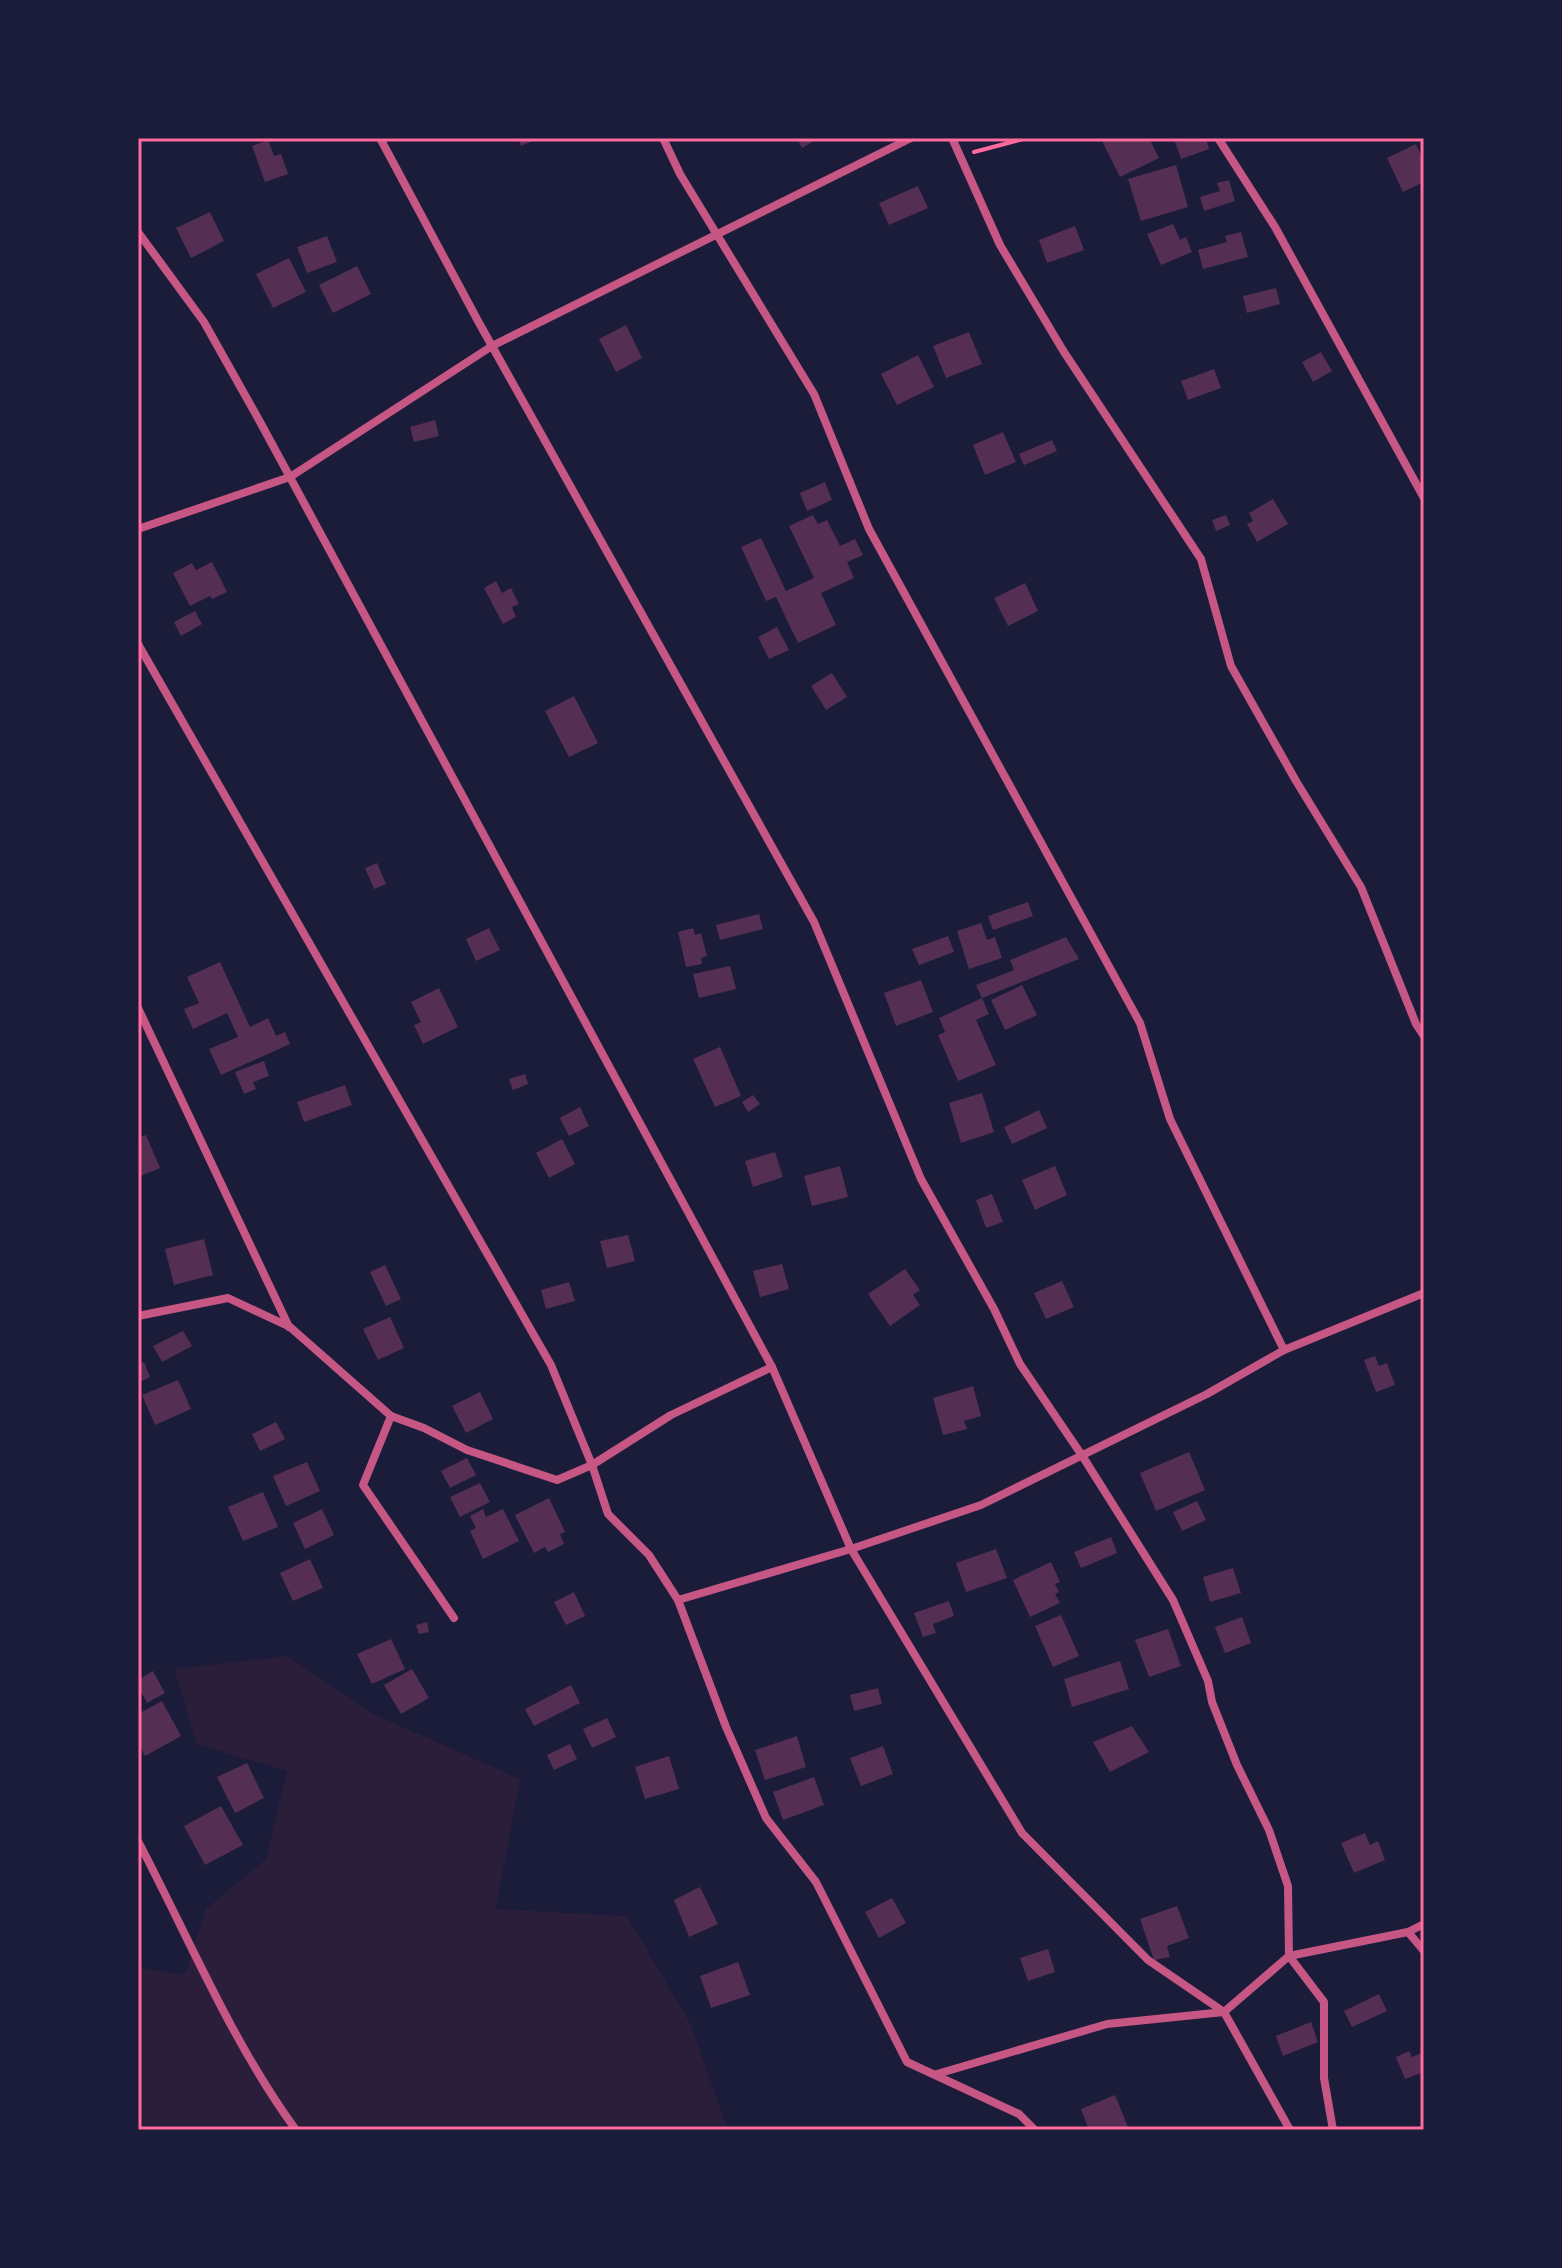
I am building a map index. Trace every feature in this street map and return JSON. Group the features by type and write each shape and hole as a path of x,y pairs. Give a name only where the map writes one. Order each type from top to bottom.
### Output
{"street":[{"path":"380,138 492,346 814,922 921,1179 994,1309 1020,1364 1173,1600 1208,1681 1212,1702 1237,1765 1269,1830 1288,1886 1289,1956 1324,2002 1324,2078 1333,2130"},
{"path":"663,138 680,174 814,394 869,529 1140,1023 1170,1119 1284,1350"},
{"path":"138,529 290,477 492,346 911,138"},
{"path":"952,138 1000,245 1040,312 1201,559 1231,666 1361,887 1416,1024 1424,1036"},
{"path":"1218,138 1275,227 1424,498"},
{"path":"138,232 204,322 290,477 772,1367 851,1549 1022,1833 1148,1960 1224,2012 1290,2130"},
{"path":"138,644 551,1365 592,1465 608,1514 649,1555 678,1600 726,1727 766,1818 816,1882 907,2062 1019,2114 1035,2130"},
{"path":"138,1008 290,1327"},
{"path":"678,1600 851,1549 981,1505 1207,1394 1284,1350 1424,1293"},
{"path":"138,1316 228,1298 290,1327 391,1416 424,1428 467,1450 557,1480 592,1465 671,1415 772,1367"},
{"path":"391,1416 363,1485 454,1618"},
{"path":"138,1841 192,1945 219,2006 273,2098 296,2130"},
{"path":"937,2074 1107,2024 1224,2012 1289,1956 1408,1932 1424,1924"},
{"path":"1408,1932 1424,1951"}],"path":[{"path":"960,156 1027,138"}],"shaded area":[{"path":"288,1656 369,1712 520,1779 496,1909 627,1916 690,2023 728,2130 138,2130 138,1934 142,1968 185,1975 206,1909 266,1859 287,1771 197,1744 174,1669"}],"building":[{"path":"518,138 540,138 521,146"},
{"path":"797,138 810,138 812,142 802,148"},
{"path":"1108,138 1149,138 1159,158 1120,177 1102,141"},
{"path":"1187,138 1206,138 1209,149 1181,159 1175,142"},
{"path":"268,140 274,156 281,154 288,174 265,182 252,146"},
{"path":"1416,144 1424,162 1424,182 1403,192 1387,158"},
{"path":"1176,165 1188,207 1141,221 1128,179"},
{"path":"1229,180 1235,201 1204,211 1200,197 1220,191 1217,183"},
{"path":"918,186 928,208 889,225 879,203"},
{"path":"210,212 224,241 191,258 176,228"},
{"path":"1173,224 1180,240 1186,237 1192,252 1161,265 1147,234"},
{"path":"1075,226 1084,250 1047,263 1039,240"},
{"path":"1241,232 1248,257 1203,269 1198,250 1227,242 1225,236"},
{"path":"327,236 337,262 307,273 297,247"},
{"path":"289,258 306,292 273,308 256,274"},
{"path":"357,266 371,294 333,313 319,285"},
{"path":"1276,288 1280,304 1247,313 1243,296"},
{"path":"626,325 642,358 616,372 599,339"},
{"path":"969,332 982,364 946,378 933,346"},
{"path":"1321,352 1332,371 1313,382 1302,362"},
{"path":"918,355 934,387 897,405 881,374"},
{"path":"1214,369 1221,388 1188,400 1181,381"},
{"path":"435,420 439,436 414,442 410,427"},
{"path":"1003,432 1016,462 985,475 973,445"},
{"path":"1052,440 1057,451 1024,465 1019,454"},
{"path":"825,482 832,500 807,511 800,493"},
{"path":"1273,499 1288,524 1257,542 1247,524 1253,521 1249,513"},
{"path":"813,515 818,524 827,520 840,546 855,539 863,555 847,562 854,578 821,593 836,625 798,643 776,597 766,601 741,547 761,538 786,591 814,578 789,526"},
{"path":"1226,515 1230,525 1216,531 1212,520"},
{"path":"212,562 227,592 190,606 173,573 192,563 196,570"},
{"path":"496,581 502,593 511,588 519,604 512,607 516,617 503,624 484,588"},
{"path":"1025,583 1038,611 1008,626 994,598"},
{"path":"195,611 202,624 181,636 174,622"},
{"path":"777,627 789,650 769,659 758,637"},
{"path":"832,673 847,697 826,710 811,686"},
{"path":"574,696 598,743 569,757 545,711"},
{"path":"377,863 386,884 374,889 365,868"},
{"path":"1028,902 1033,916 993,930 988,916"},
{"path":"759,914 763,929 720,940 716,925"},
{"path":"981,923 987,940 995,937 1002,958 969,969 957,931"},
{"path":"489,928 500,950 476,961 466,939"},
{"path":"693,928 695,935 701,933 707,956 701,958 702,964 686,967 678,932"},
{"path":"948,936 954,952 919,965 912,949"},
{"path":"1066,937 1079,959 982,998 976,985 1014,970 1010,960"},
{"path":"220,962 250,1027 268,1018 276,1036 285,1032 290,1044 221,1075 209,1049 238,1037 227,1013 193,1029 184,1009 199,1003 187,977"},
{"path":"730,966 736,989 699,998 693,974"},
{"path":"921,980 933,1012 896,1026 884,993"},
{"path":"1022,985 1037,1015 1005,1030 991,1000"},
{"path":"439,988 458,1027 423,1044 414,1025 421,1022 411,1002"},
{"path":"982,998 989,1014 976,1020 996,1065 958,1081 938,1035 945,1032 939,1018"},
{"path":"720,1047 741,1096 715,1107 693,1059"},
{"path":"264,1061 269,1076 253,1082 256,1089 244,1094 235,1072"},
{"path":"525,1074 528,1084 513,1090 509,1079"},
{"path":"345,1085 352,1105 304,1122 297,1102"},
{"path":"982,1093 994,1132 961,1143 949,1103"},
{"path":"753,1095 760,1104 748,1112 742,1102"},
{"path":"580,1107 589,1126 569,1136 560,1118"},
{"path":"1039,1110 1047,1128 1012,1144 1004,1127"},
{"path":"146,1135 160,1168 138,1177 138,1138"},
{"path":"562,1139 575,1164 549,1178 536,1153"},
{"path":"775,1152 783,1177 753,1187 745,1161"},
{"path":"840,1166 848,1197 812,1206 804,1176"},
{"path":"1055,1166 1067,1195 1035,1210 1022,1180"},
{"path":"992,1194 1003,1222 986,1228 976,1200"},
{"path":"628,1235 635,1261 607,1268 600,1241"},
{"path":"204,1239 213,1275 174,1285 165,1249"},
{"path":"782,1264 789,1289 760,1297 753,1271"},
{"path":"385,1265 401,1299 386,1306 370,1272"},
{"path":"905,1269 920,1290 913,1295 920,1305 890,1326 868,1294"},
{"path":"1062,1281 1074,1307 1046,1319 1034,1293"},
{"path":"569,1282 575,1301 546,1309 541,1290"},
{"path":"390,1317 404,1348 378,1360 363,1329"},
{"path":"183,1331 192,1346 162,1362 153,1346"},
{"path":"1375,1356 1379,1366 1387,1363 1395,1385 1376,1392 1364,1360"},
{"path":"144,1362 150,1377 138,1383 138,1364"},
{"path":"178,1380 191,1409 155,1425 142,1395"},
{"path":"973,1386 981,1416 964,1421 967,1429 943,1435 933,1398"},
{"path":"480,1392 493,1419 466,1433 452,1406"},
{"path":"276,1422 285,1439 260,1451 252,1434"},
{"path":"1189,1452 1205,1490 1156,1511 1140,1473"},
{"path":"467,1458 476,1475 450,1488 441,1471"},
{"path":"307,1462 320,1491 286,1506 273,1476"},
{"path":"480,1483 490,1502 460,1517 450,1497"},
{"path":"263,1492 278,1527 243,1541 228,1507"},
{"path":"549,1498 565,1532 560,1534 564,1544 548,1552 545,1547 534,1553 515,1515"},
{"path":"1197,1501 1206,1520 1182,1531 1173,1512"},
{"path":"322,1509 334,1535 305,1549 293,1523"},
{"path":"483,1509 486,1517 503,1509 519,1541 483,1559 470,1531 476,1528 470,1516"},
{"path":"1111,1537 1117,1553 1081,1568 1074,1552"},
{"path":"996,1549 1007,1578 966,1592 956,1563"},
{"path":"310,1559 323,1588 293,1601 280,1573"},
{"path":"1051,1562 1060,1582 1055,1584 1059,1592 1055,1594 1060,1603 1030,1617 1013,1580"},
{"path":"1233,1568 1241,1593 1210,1602 1203,1577"},
{"path":"574,1592 585,1616 566,1625 554,1602"},
{"path":"949,1601 954,1616 933,1624 936,1633 923,1637 914,1613"},
{"path":"1061,1615 1079,1656 1053,1667 1035,1626"},
{"path":"1242,1617 1251,1643 1225,1653 1215,1627"},
{"path":"427,1622 429,1632 419,1634 416,1625"},
{"path":"1168,1629 1181,1666 1149,1677 1135,1640"},
{"path":"391,1639 405,1669 372,1684 357,1654"},
{"path":"1120,1661 1129,1689 1072,1707 1064,1679"},
{"path":"412,1669 429,1698 401,1714 384,1685"},
{"path":"153,1671 165,1693 147,1703 138,1680"},
{"path":"571,1685 580,1703 534,1726 525,1709"},
{"path":"878,1688 882,1704 854,1711 850,1695"},
{"path":"162,1701 181,1736 145,1756 138,1743 138,1714"},
{"path":"607,1718 616,1737 592,1748 583,1729"},
{"path":"1132,1726 1149,1752 1110,1772 1093,1742"},
{"path":"797,1736 806,1767 765,1780 755,1750"},
{"path":"570,1744 577,1759 554,1770 547,1755"},
{"path":"883,1746 893,1774 861,1786 850,1758"},
{"path":"669,1756 679,1789 645,1799 635,1767"},
{"path":"247,1763 264,1798 235,1813 217,1777"},
{"path":"814,1777 824,1805 783,1820 773,1792"},
{"path":"221,1806 243,1845 205,1865 184,1826"},
{"path":"1365,1833 1370,1845 1378,1841 1385,1860 1354,1873 1341,1843"},
{"path":"700,1887 718,1924 689,1937 674,1900"},
{"path":"892,1898 906,1923 879,1938 865,1912"},
{"path":"1177,1906 1189,1938 1167,1946 1170,1957 1154,1960 1140,1919"},
{"path":"1048,1949 1055,1972 1028,1981 1020,1958"},
{"path":"738,1962 750,1995 711,2008 700,1976"},
{"path":"1379,1994 1387,2011 1352,2027 1344,2011"},
{"path":"1311,2022 1318,2042 1283,2056 1276,2036"},
{"path":"1409,2051 1412,2057 1424,2052 1424,2072 1405,2079 1396,2057"},
{"path":"1115,2095 1128,2127 1089,2130 1081,2109"}]}
